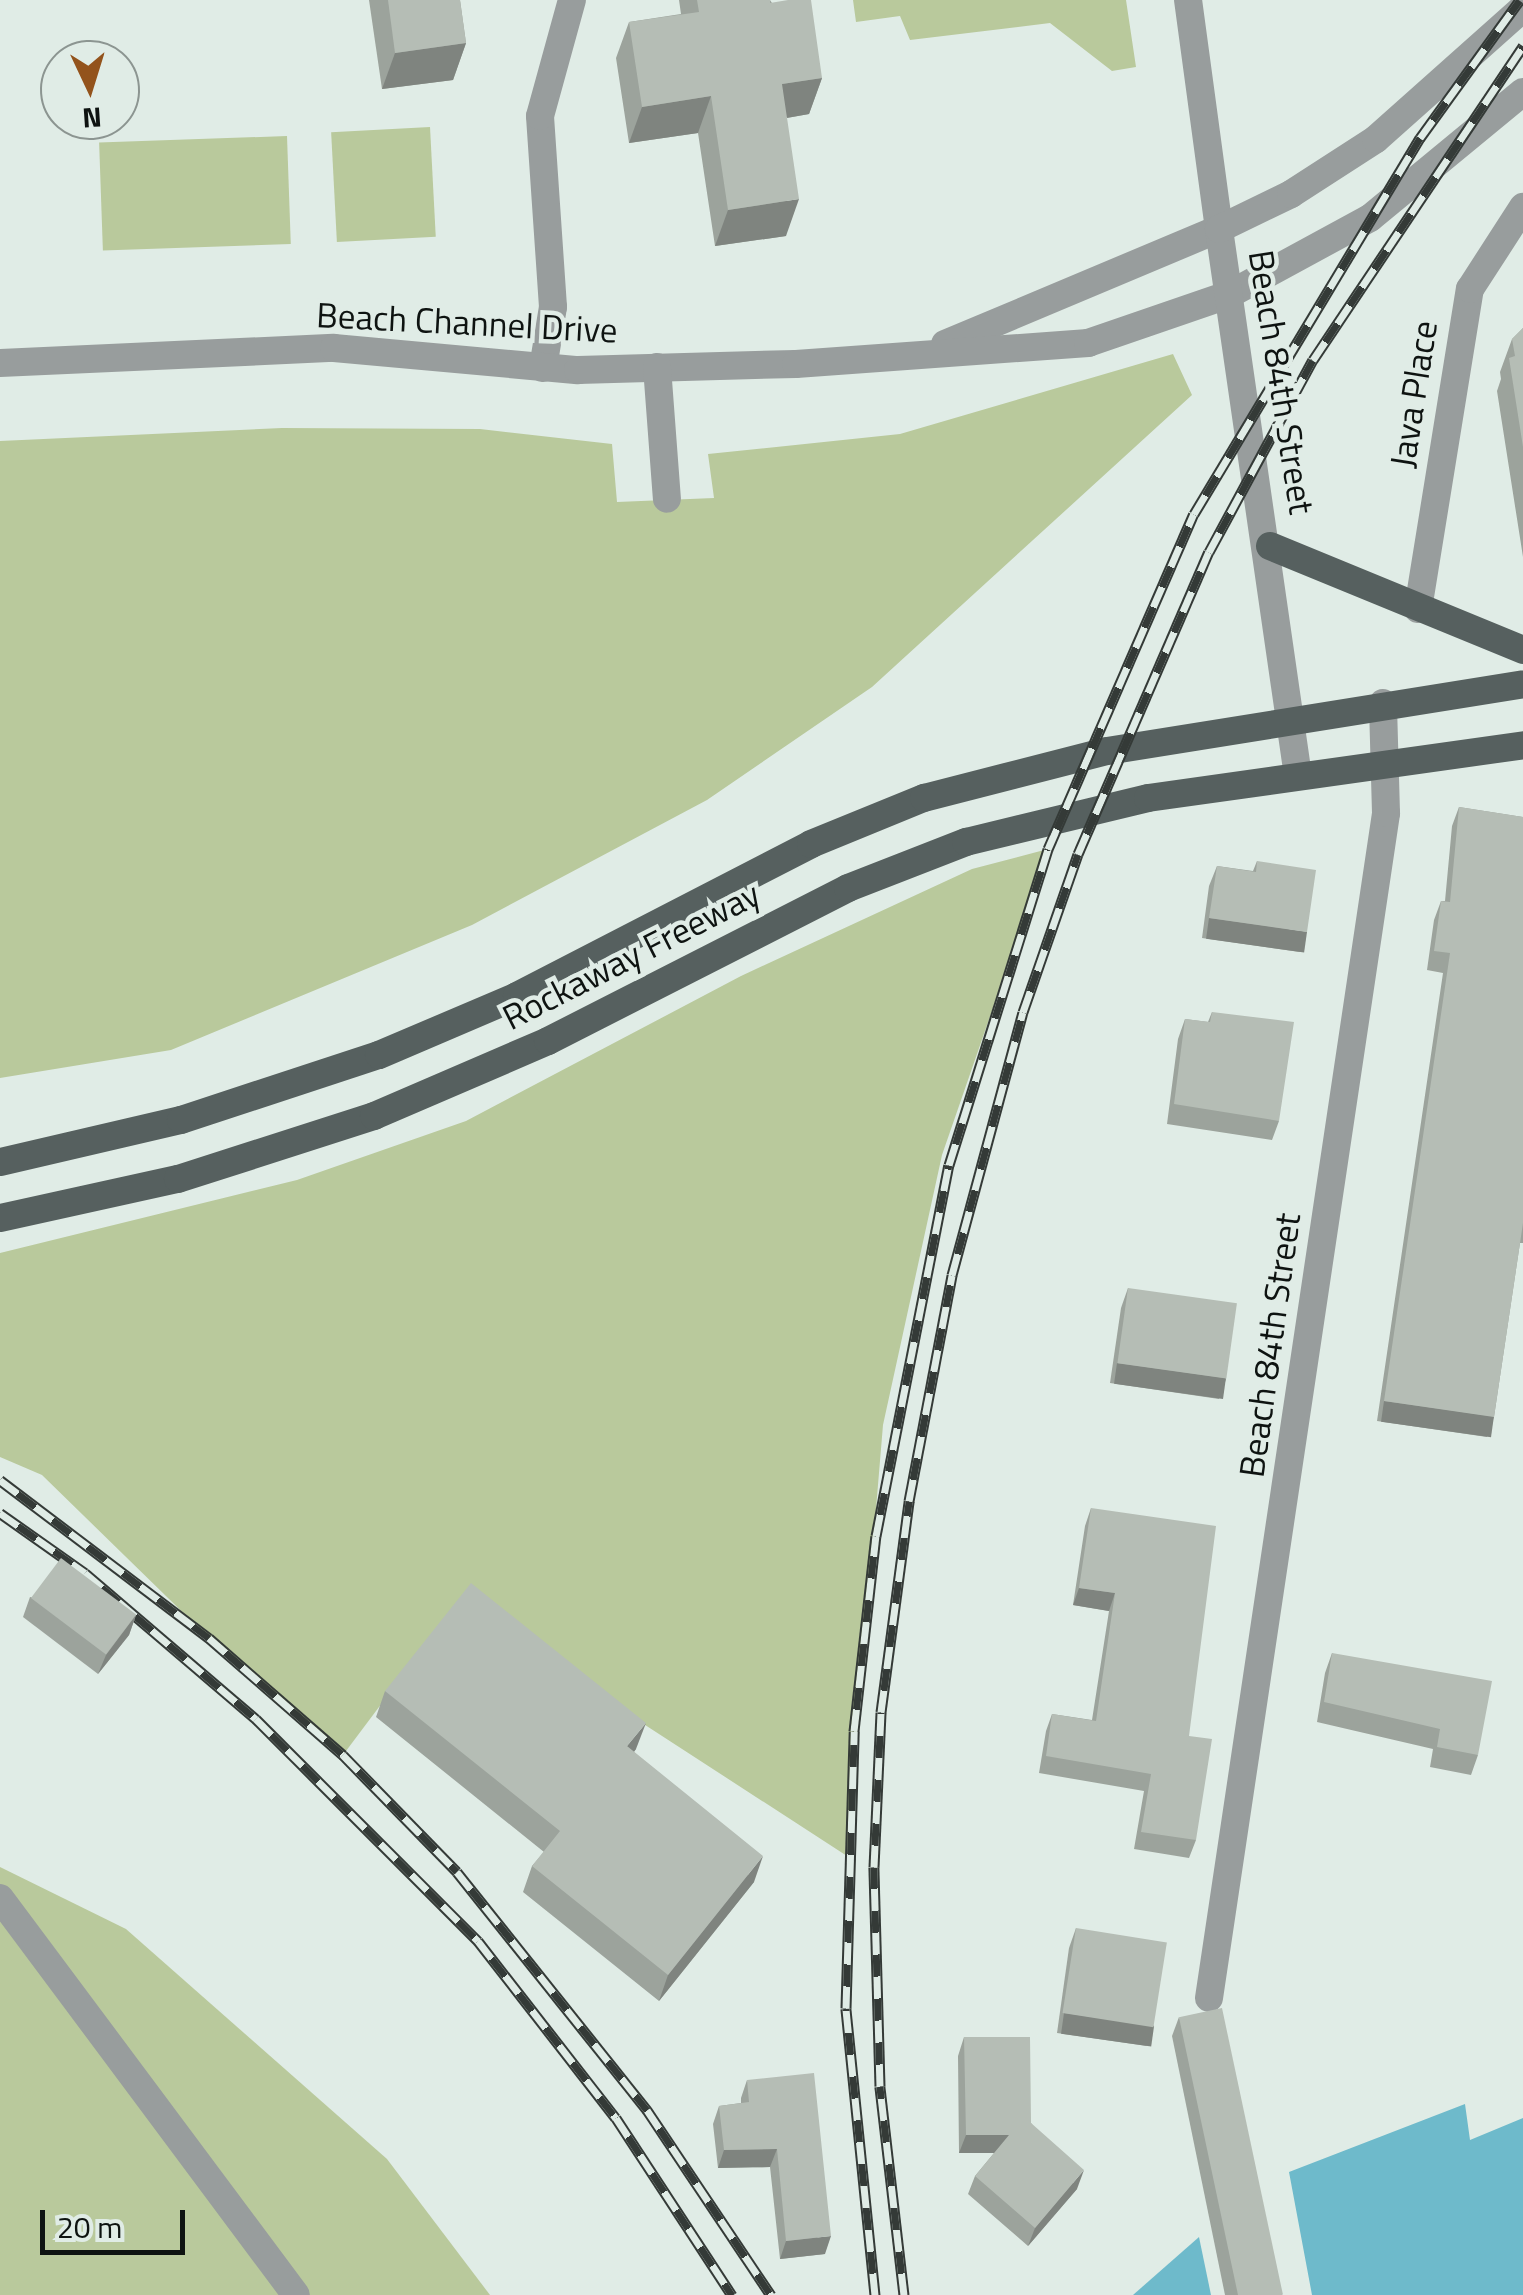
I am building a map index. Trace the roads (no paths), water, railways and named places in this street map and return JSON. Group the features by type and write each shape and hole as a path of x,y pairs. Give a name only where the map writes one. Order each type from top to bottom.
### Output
{"main road":[{"path":"1270,546 1523,650"},
{"path":"1292,720 1523,684"},
{"name":"Rockaway Freeway","path":"0,1162 181,1120 379,1055 517,996 811,844 924,798 1075,758 1292,720"},
{"path":"1298,776 1523,745"},
{"name":"Rockaway Freeway","path":"0,1218 178,1179 374,1116 548,1042 848,888 966,842 1102,807 1298,776"}],"street":[{"path":"543,368 552,307 540,116 572,0"},
{"name":"Beach 84th Street","path":"1188,0 1270,546 1298,776"},
{"path":"1220,229 1291,194 1376,139 1523,8"},
{"path":"1230,294 1370,218 1523,92"},
{"name":"Java Place","path":"1418,609 1470,289 1523,207"},
{"name":"Beach Channel Drive","path":"930,351 1220,229"},
{"name":"Beach Channel Drive","path":"0,363 348,348 543,368 656,367 1088,343 1230,294"},
{"path":"656,367 667,499"},
{"name":"Beach 84th Street","path":"1210,1998 1389,763 1383,703"},
{"path":"0,1898 296,2295"}],"water":[{"path":"1465,2104 1470,2140 1523,2118 1523,2295 1312,2295 1289,2172"},
{"path":"1199,2237 1211,2295 1133,2295"}],"railway":[{"path":"875,2295 846,2008 854,1731 876,1536 949,1165 1048,849 1194,514 1420,138 1520,0"},
{"path":"904,2295 880,2086 874,1867 881,1712 909,1501 952,1275 1023,1012 1078,854 1209,552 1313,360 1523,46"},
{"path":"0,1480 209,1638 343,1755 457,1872 647,2110 771,2295"},
{"path":"0,1513 85,1573 256,1719 478,1941 616,2118 732,2295"}]}
